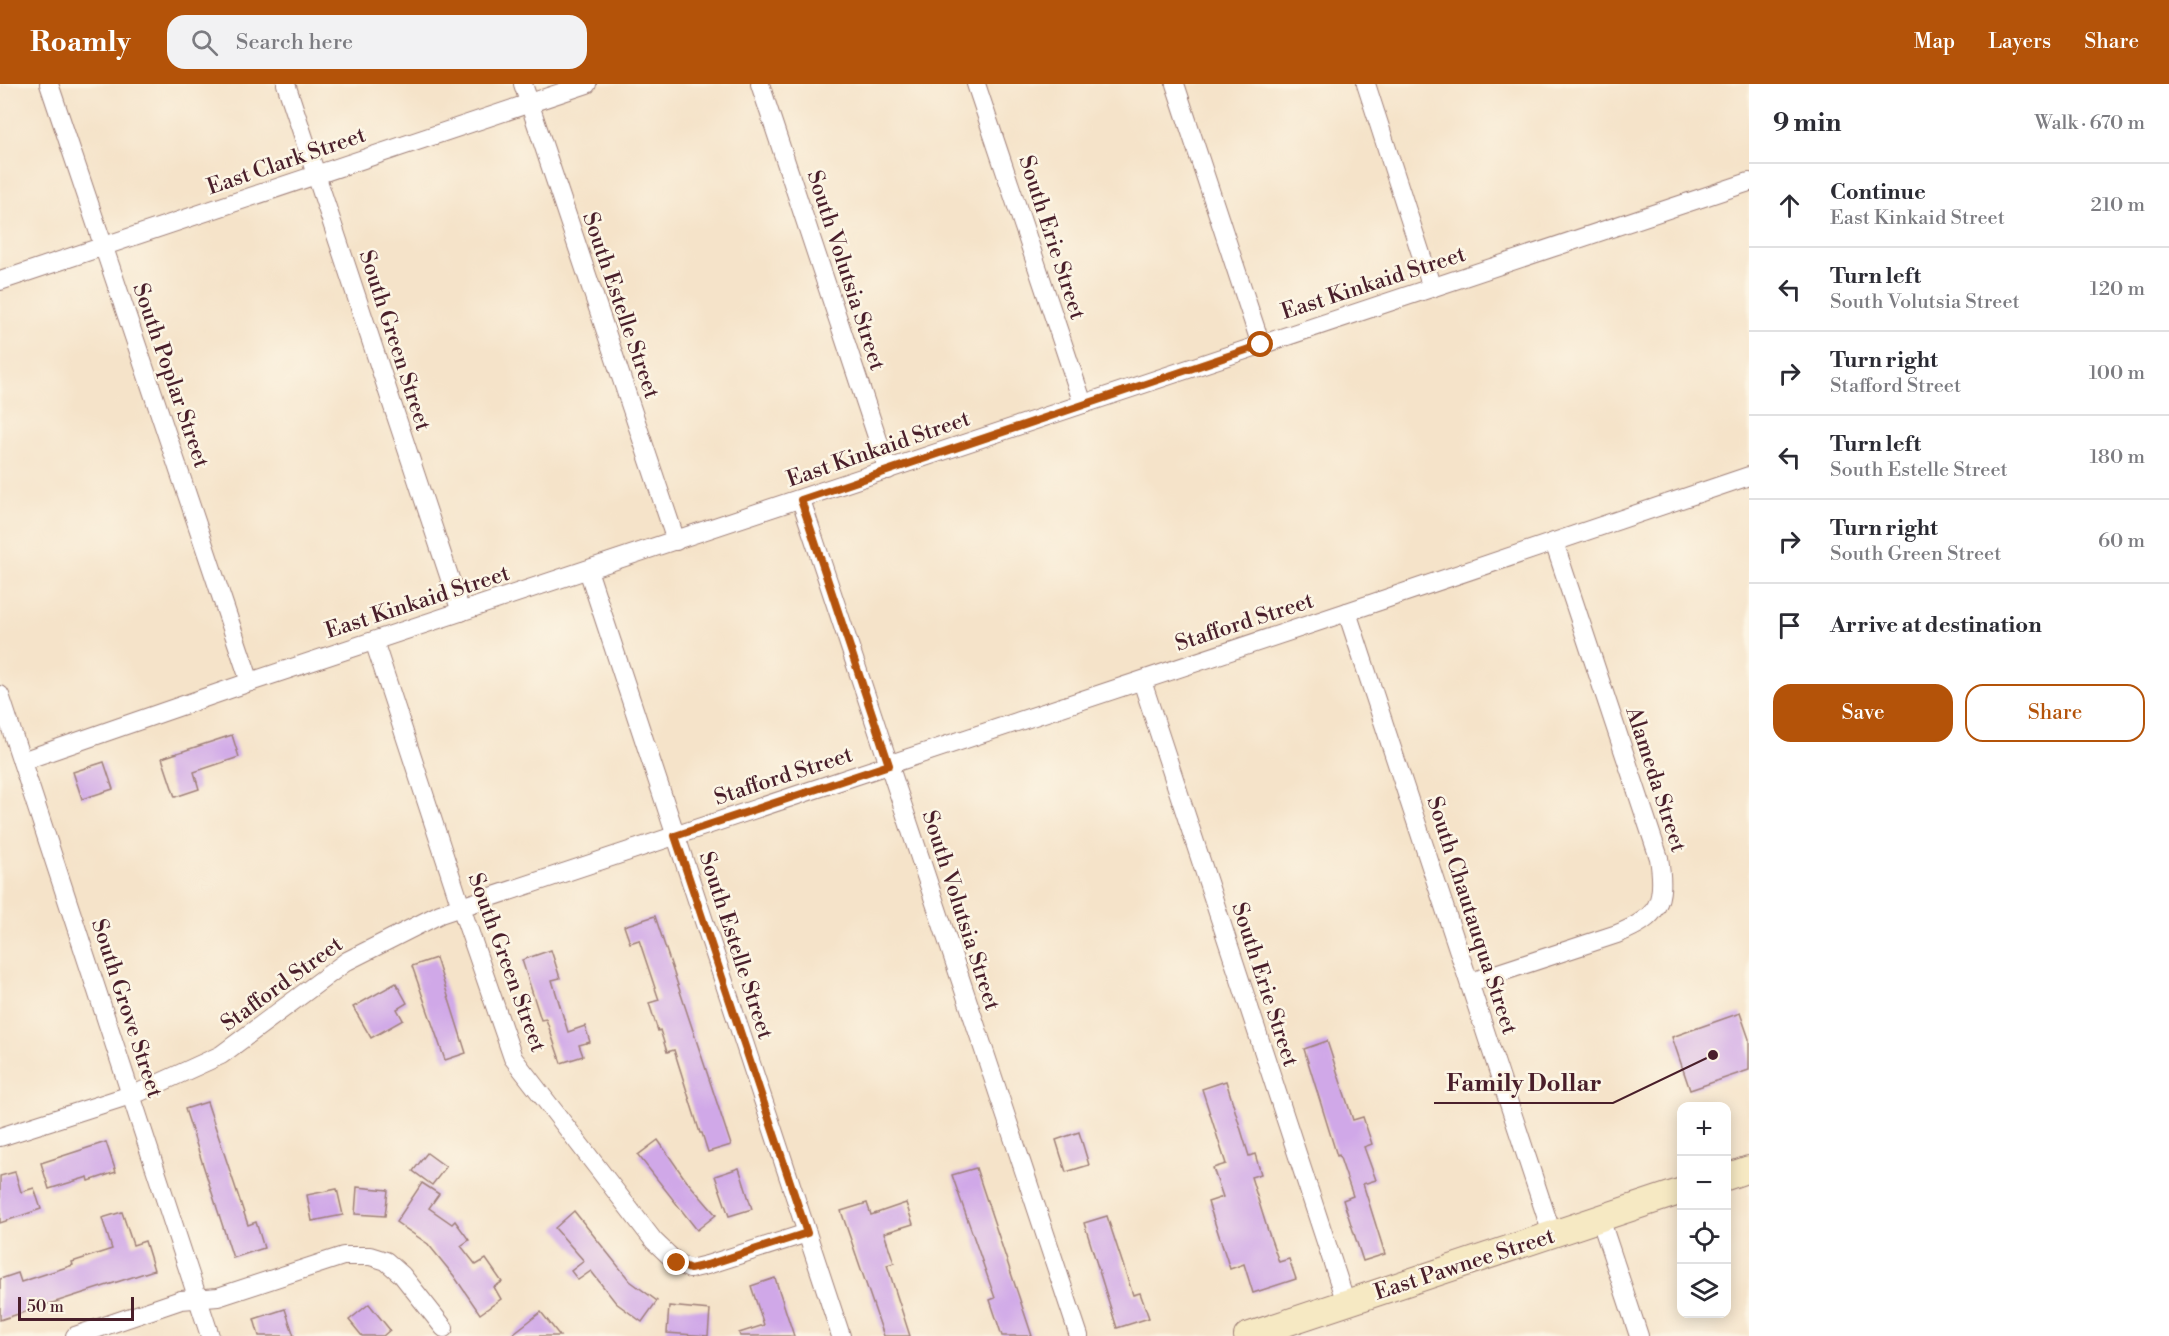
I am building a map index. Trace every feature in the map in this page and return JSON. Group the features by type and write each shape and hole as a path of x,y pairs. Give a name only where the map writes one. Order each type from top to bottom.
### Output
{"main road":[{"path":"1731,1175 1749,1169"},
{"name":"East Pawnee Street","path":"1247,1336 1677,1193"}],"street":[{"name":"South Poplar Street","path":"49,84 250,682"},
{"name":"South Green Street","path":"286,84 461,612"},
{"name":"South Estelle Street","path":"523,84 676,541"},
{"name":"East Clark Street","path":"0,281 587,84"},
{"name":"South Volutsia Street","path":"760,84 888,470"},
{"name":"South Erie Street","path":"976,84 1083,404"},
{"path":"1175,84 1261,345"},
{"path":"1366,84 1432,288"},
{"name":"East Kinkaid Street","path":"22,761 250,682 1749,182"},
{"name":"Stafford Street","path":"0,1137 131,1094 221,1055 347,961 440,914 1749,476"},
{"name":"South Volutsia Street","path":"801,500 1079,1336"},
{"name":"Alameda Street","path":"1470,982 1639,925 1655,910 1661,895 1662,878 1659,858 1554,542"},
{"name":"South Estelle Street","path":"588,570 841,1336"},
{"name":"South Chautauqua Street","path":"1347,612 1552,1234"},
{"name":"South Green Street","path":"374,641 513,1058 654,1241 677,1263 690,1269 807,1233"},
{"name":"South Erie Street","path":"1142,681 1346,1303"},
{"name":"South Grove Street","path":"0,695 210,1336"},
{"path":"1600,1218 1639,1336"},
{"path":"75,1336 181,1300 218,1297 343,1256 370,1256 386,1261 402,1275 444,1329"}],"building":[{"path":"232,735 239,757 194,772 199,789 175,797 162,758"},
{"path":"104,762 113,789 82,799 73,772"},
{"path":"655,916 731,1145 708,1152 674,1050 667,1052 660,1030 658,1031 649,1003 659,1000 639,940 630,943 624,926"},
{"path":"551,950 560,978 552,980 568,1032 585,1026 590,1042 579,1045 583,1056 561,1063 546,1019 541,1020 522,960"},
{"path":"436,958 466,1053 445,1060 412,966"},
{"path":"396,983 407,1003 397,1009 403,1020 371,1038 353,1007"},
{"path":"1740,1013 1749,1039 1749,1070 1690,1090 1672,1037"},
{"path":"1327,1041 1353,1120 1363,1117 1372,1144 1364,1147 1376,1180 1363,1184 1385,1254 1363,1261 1343,1200 1353,1196 1339,1155 1337,1156 1304,1049"},
{"path":"1226,1081 1249,1156 1255,1154 1261,1174 1251,1177 1268,1231 1279,1262 1289,1259 1296,1279 1253,1293 1244,1264 1230,1269 1208,1202 1223,1197 1213,1168 1226,1164 1202,1089"},
{"path":"207,1102 248,1225 256,1222 264,1248 233,1258 185,1109"},
{"path":"1079,1132 1089,1165 1066,1172 1056,1140"},
{"path":"658,1140 685,1179 716,1215 697,1230 638,1155"},
{"path":"106,1142 116,1172 89,1181 88,1177 49,1189 41,1163"},
{"path":"427,1153 446,1167 432,1185 413,1171"},
{"path":"739,1168 752,1209 729,1216 715,1176"},
{"path":"976,1168 1032,1336 1002,1336 990,1300 995,1298 952,1175"},
{"path":"15,1172 21,1192 34,1188 41,1209 0,1223 0,1176"},
{"path":"422,1183 439,1194 429,1208 452,1224 455,1221 469,1240 461,1246 476,1265 486,1259 502,1282 494,1287 501,1299 480,1314 428,1244 396,1222"},
{"path":"357,1187 388,1190 385,1216 355,1214"},
{"path":"337,1189 343,1215 312,1221 307,1195"},
{"path":"867,1203 871,1215 906,1203 913,1224 884,1233 894,1263 887,1265 910,1336 884,1336 841,1211"},
{"path":"574,1211 630,1281 657,1301 642,1322 616,1303 591,1271 578,1280 571,1271 584,1261 555,1228"},
{"path":"122,1212 133,1245 145,1241 154,1270 0,1320 0,1279 18,1273 21,1282 112,1249 102,1218"},
{"path":"1107,1216 1133,1295 1140,1293 1149,1318 1117,1328 1084,1223"},
{"path":"775,1278 794,1336 740,1336 739,1333 764,1325 751,1286"},
{"path":"369,1304 390,1330 383,1336 362,1336 349,1320"},
{"path":"669,1306 710,1310 708,1336 667,1333"},
{"path":"285,1309 294,1336 259,1336 254,1319"},
{"path":"541,1312 560,1336 510,1336"}],"place":[{"name":"Family Dollar","path":"1713,1055"}],"route":[{"path":"677,1263 690,1269 807,1233 675,836 889,765 801,500 1261,345"}]}
